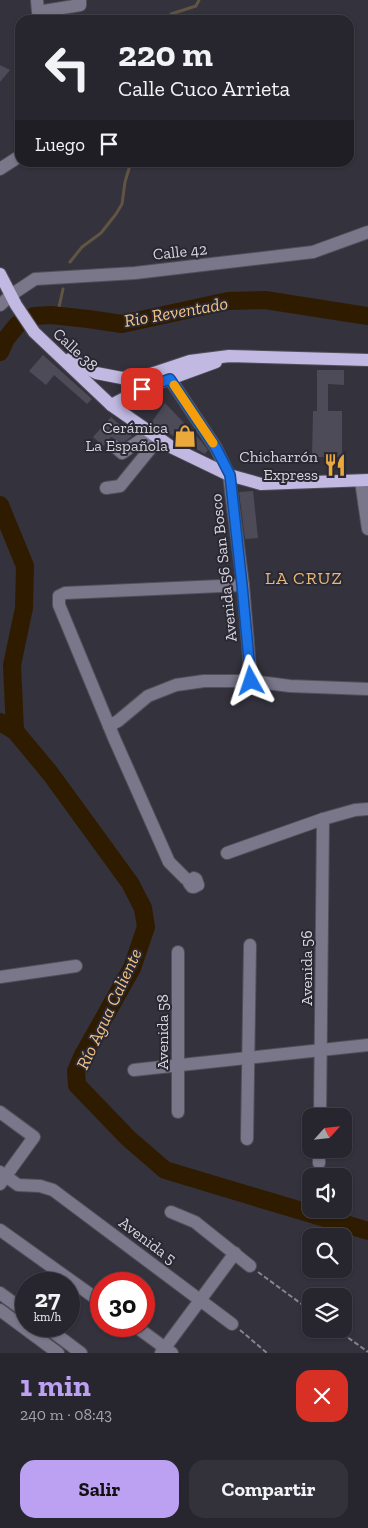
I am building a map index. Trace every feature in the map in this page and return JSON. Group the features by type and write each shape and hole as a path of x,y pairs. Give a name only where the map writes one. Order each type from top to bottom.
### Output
{"main road":[{"path":"0,274 13,300 33,331 63,355 82,367 112,377 122,378 148,375 190,361 229,356 368,360"},
{"name":"Calle 38","path":"33,331 111,405 173,448 230,475 261,484 364,481"},
{"path":"111,405 127,396 229,356"}],"street":[{"path":"37,6 60,14 80,3"},
{"path":"0,169 15,159"},
{"name":"Calle 42","path":"0,305 13,300 35,279 135,273 313,252 368,232"},
{"name":"Avenida 56 San Bosco","path":"170,379 216,448 230,475 251,681"},
{"path":"114,446 122,453 155,436"},
{"path":"106,488 120,486 155,436"},
{"path":"364,481 368,529"},
{"path":"190,880 185,878 169,862 109,726 59,605 58,596 65,593 242,585"},
{"path":"109,726 118,721 148,696 176,685 204,681 251,681 290,686 368,689"},
{"path":"227,853 322,819 355,810 368,809"},
{"name":"Avenida 56","path":"320,1108 322,819"},
{"path":"247,1139 250,945"},
{"name":"Avenida 58","path":"178,952 178,1112"},
{"path":"0,977 76,966"},
{"path":"134,1070 368,1045"},
{"path":"0,1112 34,1137 2,1178"},
{"path":"319,1158 319,1163"},
{"name":"Avenida 5","path":"2,1178 18,1185 40,1186 53,1190 232,1324"},
{"path":"171,1212 195,1222 250,1266"},
{"path":"0,1230 90,1294"},
{"path":"149,1337 166,1351 235,1253"},
{"path":"0,1293 15,1304"},
{"path":"0,1310 58,1353"},
{"path":"60,1337 81,1353"}],"path":[{"path":"250,1266 302,1304"},
{"path":"232,1324 267,1353"},
{"path":"349,1338 368,1352"}],"building":[{"path":"0,65 10,70 0,82"},
{"path":"43,355 92,399 87,404 54,375 46,385 29,371"},
{"path":"317,370 344,370 344,385 328,384 328,411 342,411 342,457 312,457 313,411 317,411"},
{"name":"Cerámica La Española","path":"165,403 201,441 208,450 205,454 151,423"},
{"path":"111,417 132,436 123,443 111,437 103,446 93,437"},
{"path":"253,491 258,538 245,539 239,492"}],"waterway":[{"path":"170,15 196,6 199,0"},
{"path":"70,262 82,247 101,233 116,214 122,204 130,167"},
{"path":"57,316 63,289"},
{"name":"Rio Reventado","path":"0,352 6,339 17,325 34,316 51,315 122,324 228,301 265,300 368,316"},
{"name":"Rio Reventado","path":"0,505 25,566 24,608 12,665 15,731"},
{"name":"Río Agua Caliente","path":"0,722 15,731 50,773 130,883 143,908 146,927 132,968 82,1057 76,1071 77,1085 128,1138 165,1170 368,1231"}],"slow traffic":[{"path":"174,385 213,443"}],"place":[{"name":"Cerámica La Española","path":"185,436"},
{"name":"Chicharrón Express","path":"335,465"}],"district":[{"name":"LA CRUZ","path":"304,578"}],"route":[{"path":"142,389 170,379 223,459 230,475 251,681"}]}
